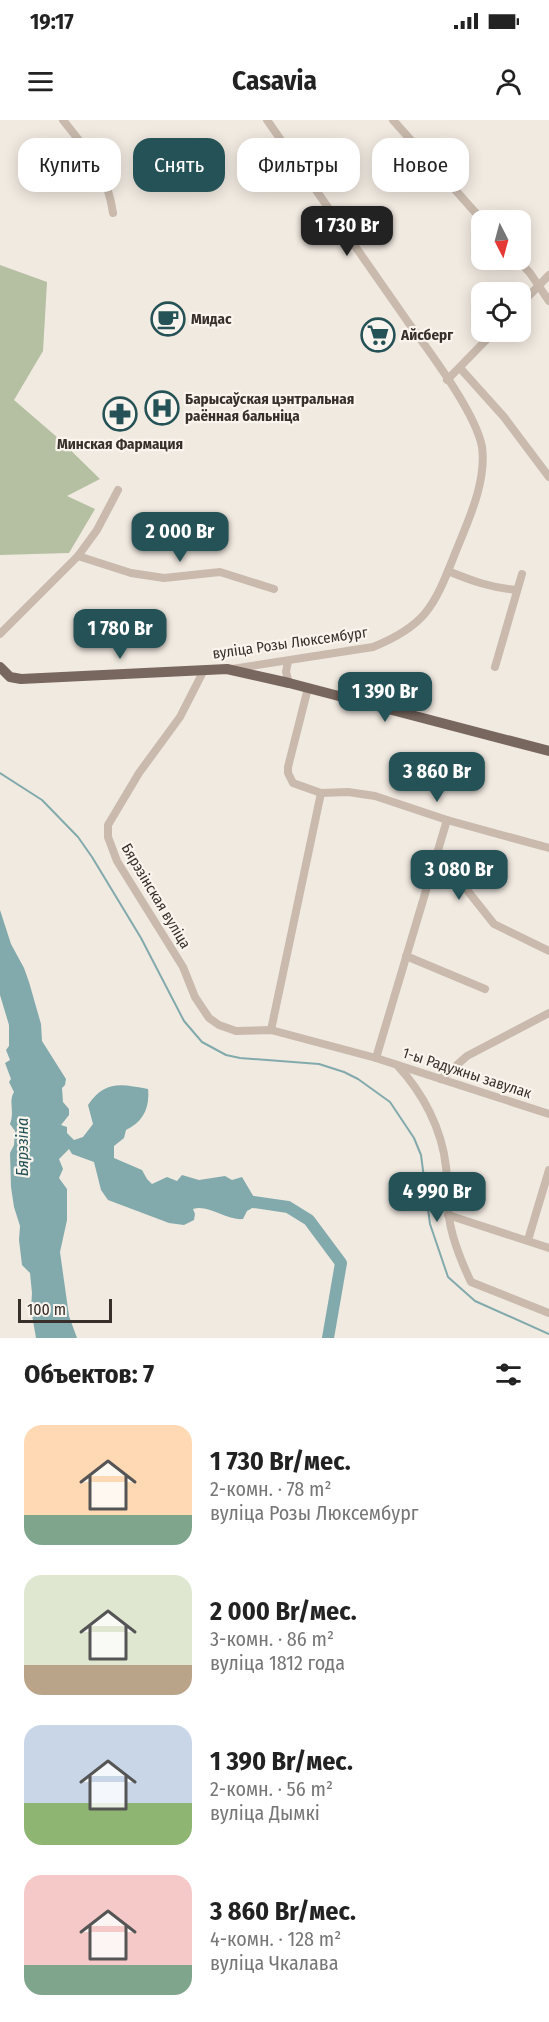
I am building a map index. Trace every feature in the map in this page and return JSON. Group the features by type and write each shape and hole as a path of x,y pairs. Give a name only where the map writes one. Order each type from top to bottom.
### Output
{"main road":[{"name":"вуліца Розы Люксембург","path":"0,667 10,677 21,680 227,669"},
{"path":"227,669 549,751"}],"street":[{"path":"63,120 97,162 111,195 113,213"},
{"name":"вуліца Розы Люксембург","path":"227,669 373,647 402,633 423,617 434,602 448,571 481,477 482,448 471,416 267,120"},
{"path":"393,120 474,210"},
{"path":"526,270 549,301"},
{"path":"531,293 549,275"},
{"path":"447,380 485,342"},
{"path":"460,369 504,417 549,477"},
{"path":"0,634 78,556 97,530 118,490"},
{"path":"78,556 131,573 164,578 220,572 274,589"},
{"path":"448,571 486,586 517,590"},
{"path":"495,667 522,574"},
{"path":"288,661 286,672 289,683"},
{"name":"Бярэзінская вуліца","path":"204,670 180,717 139,773 108,825 108,837 117,861 183,967 195,997 209,1018 219,1025 236,1031 271,1030 376,1058"},
{"path":"308,688 288,767 293,783 321,793 348,792 375,796 447,820 549,848"},
{"path":"271,1030 321,793"},
{"path":"376,1058 447,820"},
{"path":"432,868 448,874 463,885 494,924 549,951"},
{"path":"406,956 485,989"},
{"path":"441,1079 467,1056 549,1013"},
{"name":"1-ы Радужны завулак","path":"376,1058 549,1114"},
{"path":"397,1065 416,1089 435,1124 446,1165 448,1215 459,1256 471,1282 549,1314"},
{"path":"528,1240 549,1170"},
{"path":"448,1215 549,1248"}],"green space":[{"path":"0,265 47,282 43,351 14,400 100,479 67,496 95,509 69,553 0,555"}],"water":[{"name":"Бярэзіна","path":"0,910 11,944 29,982 41,1024 42,1041 66,1079 62,1088 63,1102 69,1109 69,1115 61,1125 67,1127 67,1133 74,1140 83,1137 93,1124 88,1105 101,1091 122,1085 148,1089 148,1102 144,1114 137,1123 126,1130 124,1138 114,1146 114,1158 142,1170 152,1184 167,1177 177,1181 182,1175 199,1180 225,1176 232,1180 242,1177 255,1199 254,1207 247,1211 243,1219 230,1218 199,1208 193,1209 194,1220 184,1225 169,1223 108,1200 101,1190 94,1162 72,1154 69,1149 59,1159 63,1169 59,1178 67,1189 67,1220 60,1252 69,1316 77,1338 36,1338 31,1309 30,1273 22,1265 20,1226 11,1187 10,1153 14,1145 15,1131 10,1124 14,1092 9,1082 11,1079 5,1063 10,1060 6,1050 9,1046 9,1025 0,995"}],"waterway":[{"path":"0,773 42,800 78,837 141,938 184,1021 202,1042 226,1055 240,1058 319,1064 358,1079 390,1102 414,1138 421,1155 430,1224 448,1277 475,1301 549,1334"},
{"path":"240,1200 288,1207 309,1220 341,1263 328,1338"}],"place":[{"name":"Мидас","path":"168,319"},
{"name":"Айсберг","path":"378,335"},
{"name":"Барысаўская цэнтральная раённая бальніца","path":"162,408"},
{"name":"Минская Фармация","path":"120,414"}]}
